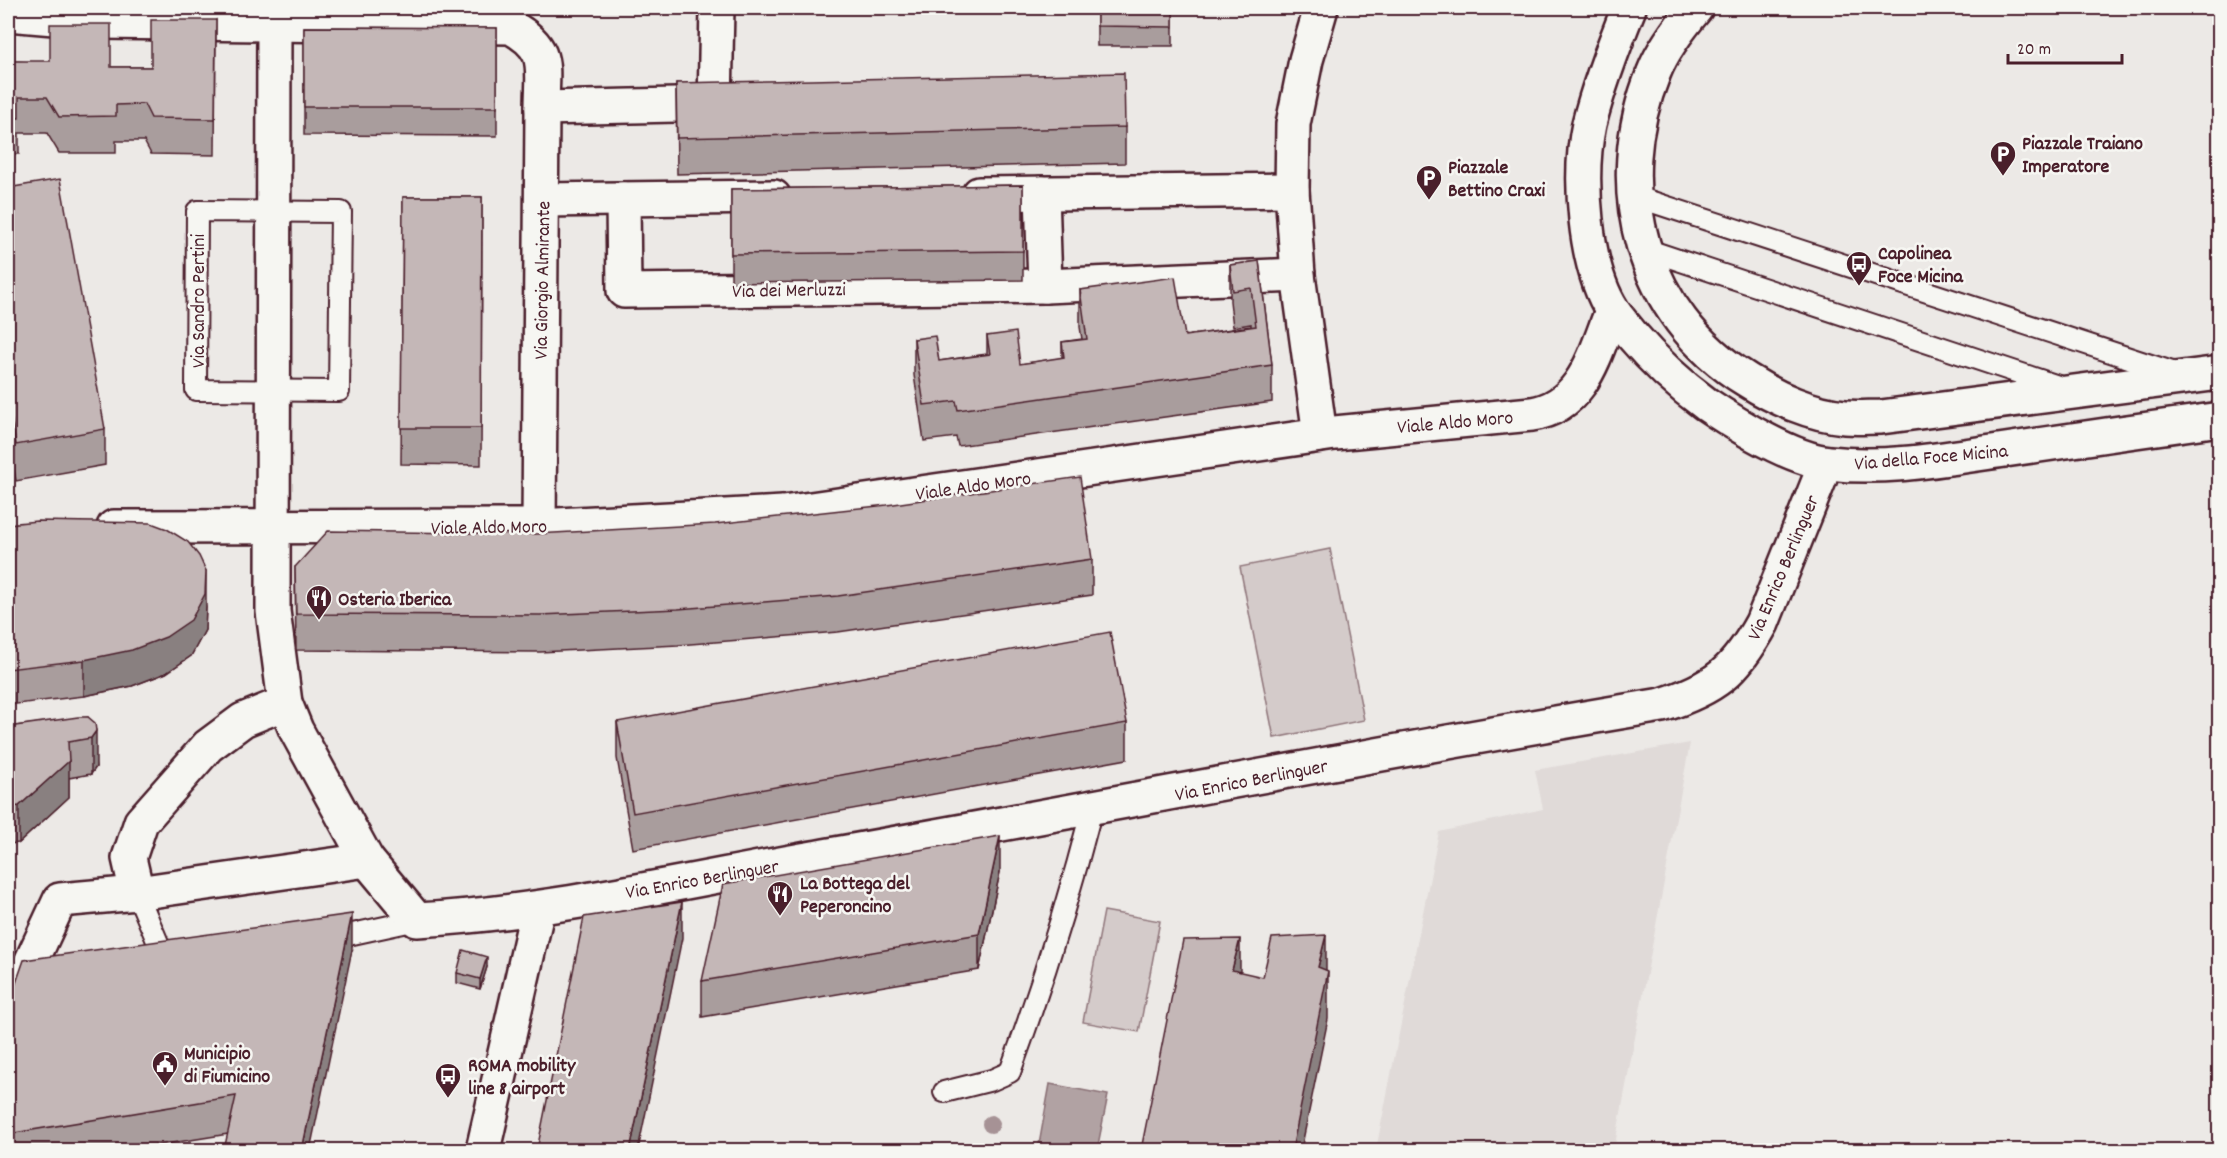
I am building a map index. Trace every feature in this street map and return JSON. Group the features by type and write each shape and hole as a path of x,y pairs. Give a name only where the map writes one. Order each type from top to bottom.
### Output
{"street":[{"path":"715,104 717,8"},
{"path":"1320,435 1298,275 1292,190 1293,124 1306,60 1321,8"},
{"name":"Via della Foce Micina","path":"1629,8 1589,125 1584,164 1587,229 1593,261 1612,311 1654,360 1680,385 1708,405 1741,427 1787,450 1826,463 1856,465 1930,460 2220,419"},
{"path":"1696,8 1678,30 1654,70 1642,104 1634,139 1632,176 1637,220 1645,249 1650,266 1666,299 1697,341 1727,368 1763,390 1806,408 1843,417 1881,417 2204,375"},
{"path":"8,14 100,22 274,16 273,611 285,703 296,730 367,860 417,920"},
{"name":"Via Giorgio Almirante","path":"274,16 511,27 530,38 541,56 543,108 539,526"},
{"path":"543,108 750,103"},
{"path":"946,194 1292,190"},
{"path":"1042,193 1045,286"},
{"path":"542,200 803,196"},
{"name":"Via dei Merluzzi","path":"623,199 624,291 1045,286 1298,275"},
{"name":"Viale Aldo Moro","path":"90,527 539,526 783,513 1320,435 1545,412 1570,397 1581,382 1612,311"},
{"name":"Via Enrico Berlinguer","path":"417,920 538,908 1092,809 1495,732 1662,705 1701,691 1719,680 1736,664 1751,644 1762,623 1826,463"},
{"path":"138,893 129,858 141,822 208,746 243,720 285,703"},
{"path":"8,1012 60,900 138,893 367,860"},
{"path":"483,1150 538,908"}],"lane":[{"path":"1634,196 2204,375"},
{"name":"Via Sandro Pertini","path":"197,211 340,212 339,391 273,391 196,390 197,211"},
{"path":"1645,249 2075,392"},
{"path":"944,1092 992,1080 1010,1072 1051,957 1092,809"},
{"path":"138,893 161,950 186,962 196,962"},
{"path":"307,944 417,920"}],"shaded area":[{"path":"1330,549 1364,720 1274,738 1240,567"},
{"path":"1690,743 1614,1150 1376,1150 1439,832 1543,809 1535,770"},
{"path":"1104,911 1160,921 1139,1032 1083,1022"},
{"path":"1050,1084 1108,1095 1097,1150 1038,1150"}],"building":[{"path":"1097,8 1173,8 1173,27 1097,26"},
{"path":"151,20 216,20 215,119 151,118 144,104 116,105 116,116 59,117 47,97 19,97 19,118 8,118 8,25 14,25 14,61 50,61 50,24 111,24 111,67 151,67"},
{"path":"304,27 497,28 497,107 304,107"},
{"path":"1124,73 1125,127 677,138 676,83"},
{"path":"60,179 105,429 16,445 8,400 8,188"},
{"path":"1023,185 1023,251 731,254 731,189"},
{"path":"403,197 482,197 481,428 401,428"},
{"path":"1259,261 1272,365 958,410 956,401 924,405 914,339 935,336 939,361 990,354 987,336 1016,332 1020,364 1064,357 1062,342 1087,339 1080,290 1175,277 1185,336 1256,326 1251,288 1233,291 1230,265"},
{"path":"1080,477 1092,559 838,596 678,609 540,615 296,614 295,567 328,531 536,534 715,524 887,505"},
{"path":"37,521 151,523 167,529 188,542 199,556 206,571 205,594 191,620 166,637 132,650 84,660 8,669 8,524"},
{"path":"1110,632 1127,723 633,813 617,722"},
{"path":"88,717 95,723 96,731 91,738 68,742 69,761 19,806 8,808 8,727"},
{"path":"1000,836 979,934 702,981 723,884"},
{"path":"682,902 630,1150 537,1150 584,917"},
{"name":"Municipio di Fiumicino","path":"352,914 302,1150 224,1150 236,1096 8,1134 8,1006 24,960"},
{"path":"1326,935 1318,967 1328,971 1292,1150 1141,1150 1183,940 1240,939 1232,970 1263,977 1272,938"},
{"path":"463,950 487,957 480,979 457,973"}],"place":[{"name":"Piazzale Traiano Imperatore","path":"2003,177"},
{"name":"Piazzale Bettino Craxi","path":"1429,201"},
{"name":"Capolinea Foce Micina","path":"1859,287"},
{"name":"Osteria Iberica","path":"319,621"},
{"name":"La Bottega del Peperoncino","path":"780,917"},
{"name":"Municipio di Fiumicino","path":"165,1087"},
{"name":"ROMA mobility line 8 airport","path":"448,1099"}]}
